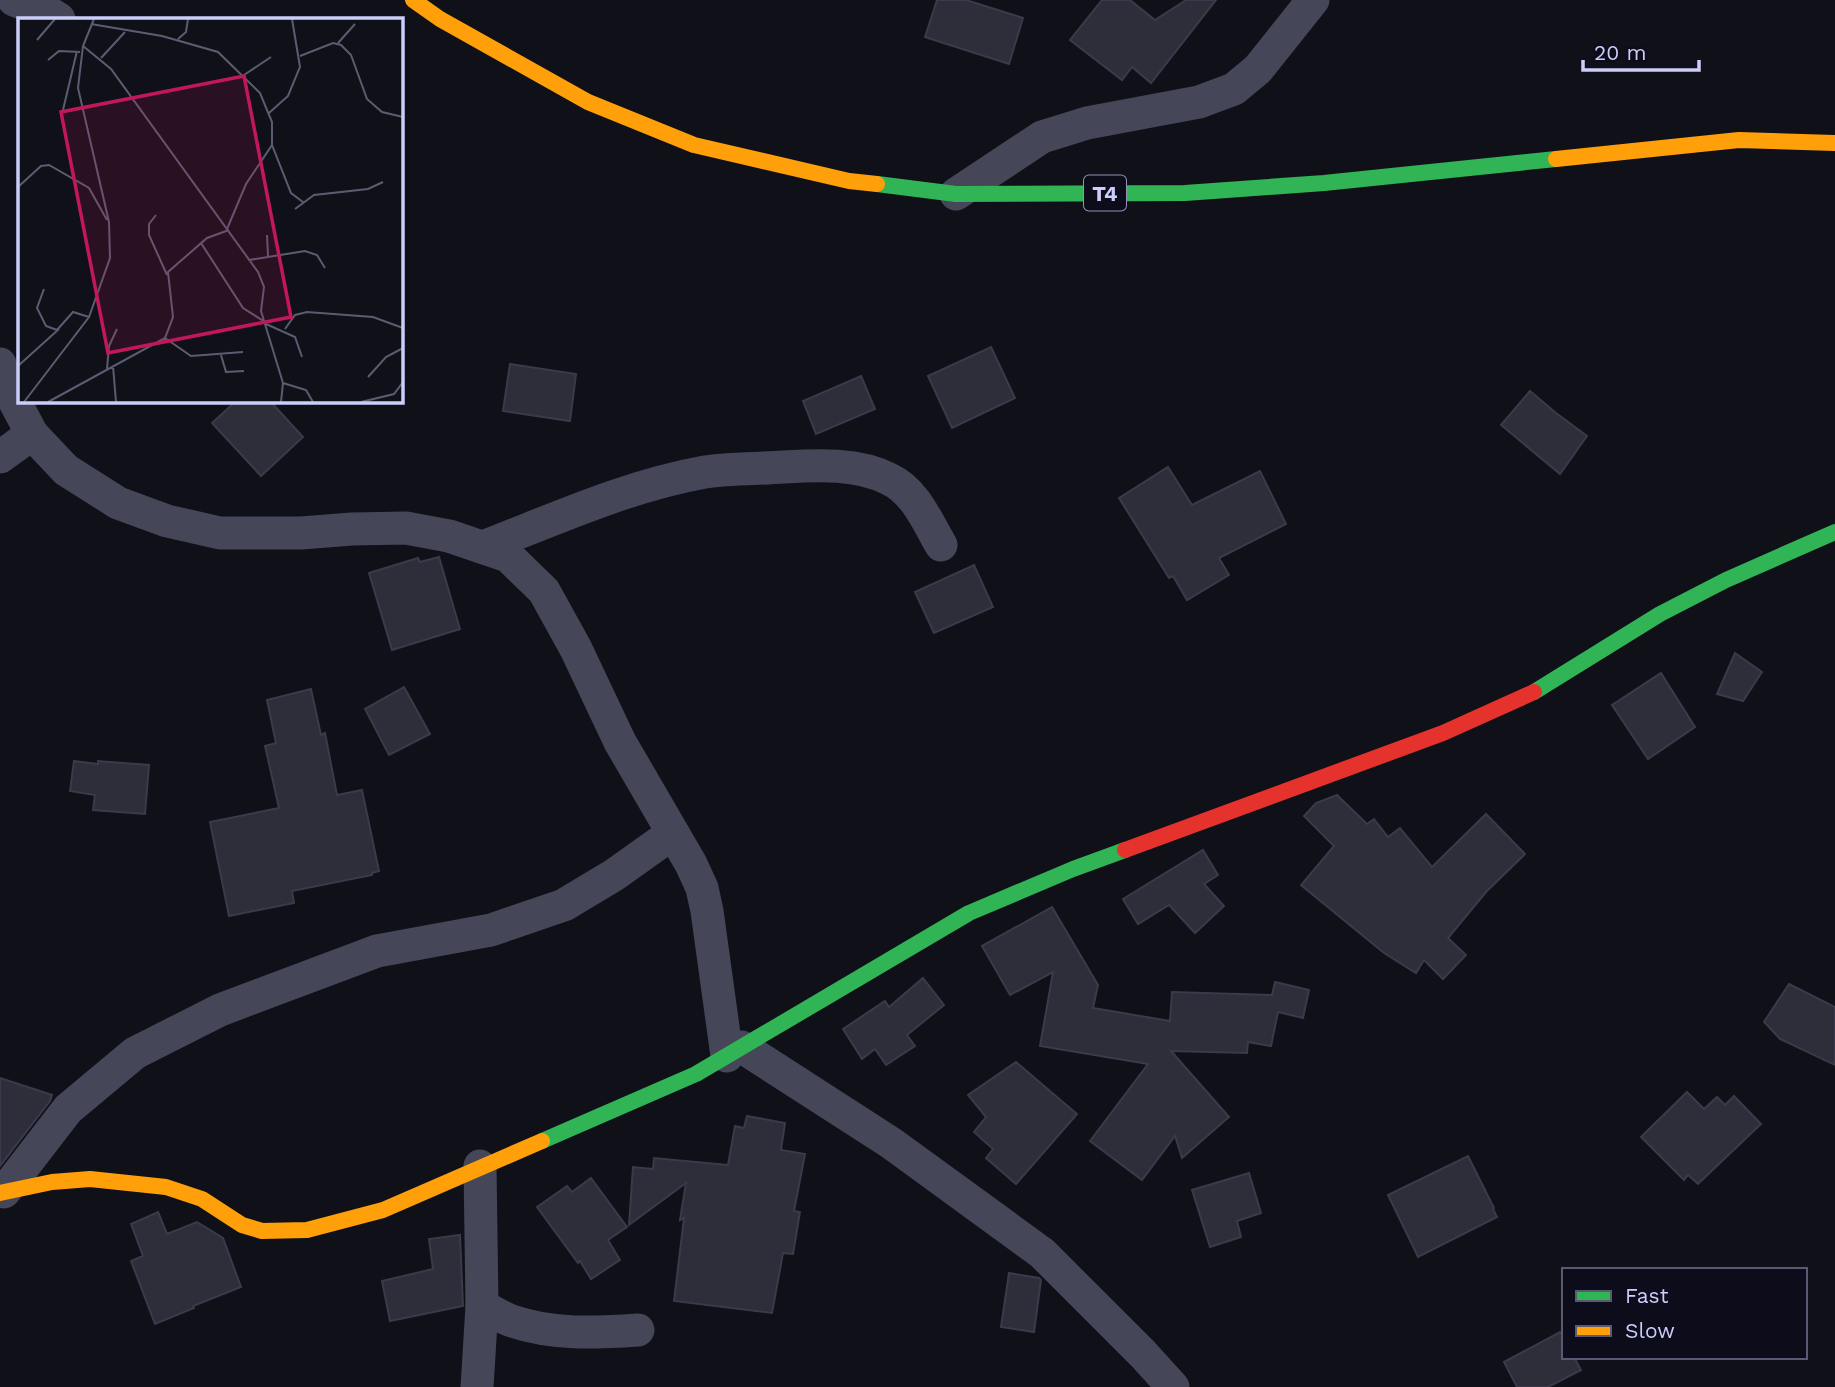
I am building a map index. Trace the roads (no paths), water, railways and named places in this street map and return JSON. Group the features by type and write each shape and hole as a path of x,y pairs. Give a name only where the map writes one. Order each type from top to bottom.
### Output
{"main road":[{"name":"T4","path":"413,0 440,19 587,102 694,145 849,181 956,194 1185,193 1324,183 1740,140 1835,143"},
{"path":"2,1193 52,1182 90,1179 166,1187 202,1199 242,1225 262,1231 307,1230 383,1210 696,1074 969,913 1073,869 1443,733 1530,695 1660,614 1835,532"}],"street":[{"path":"14,0 58,18"},
{"path":"956,194 1042,137 1087,123 1199,103 1234,89 1258,69 1313,0"},
{"path":"0,364 15,402 32,434 66,470 118,503 167,521 220,533 301,533 352,528 406,528 449,536 508,556 544,590 576,649 620,742 691,864 702,888 712,959 734,1051 891,1143 1042,1252 1173,1387"},
{"path":"0,457 32,434"},
{"path":"483,547 622,493 706,472 806,466 858,468 889,478 906,489 941,545"},
{"path":"2,1193 68,1110 135,1054 220,1010 377,951 491,930 564,905 614,875 673,833"},
{"path":"477,1387 482,1306 480,1166"},
{"path":"482,1306 509,1321 561,1331 588,1333 638,1330"}]}
